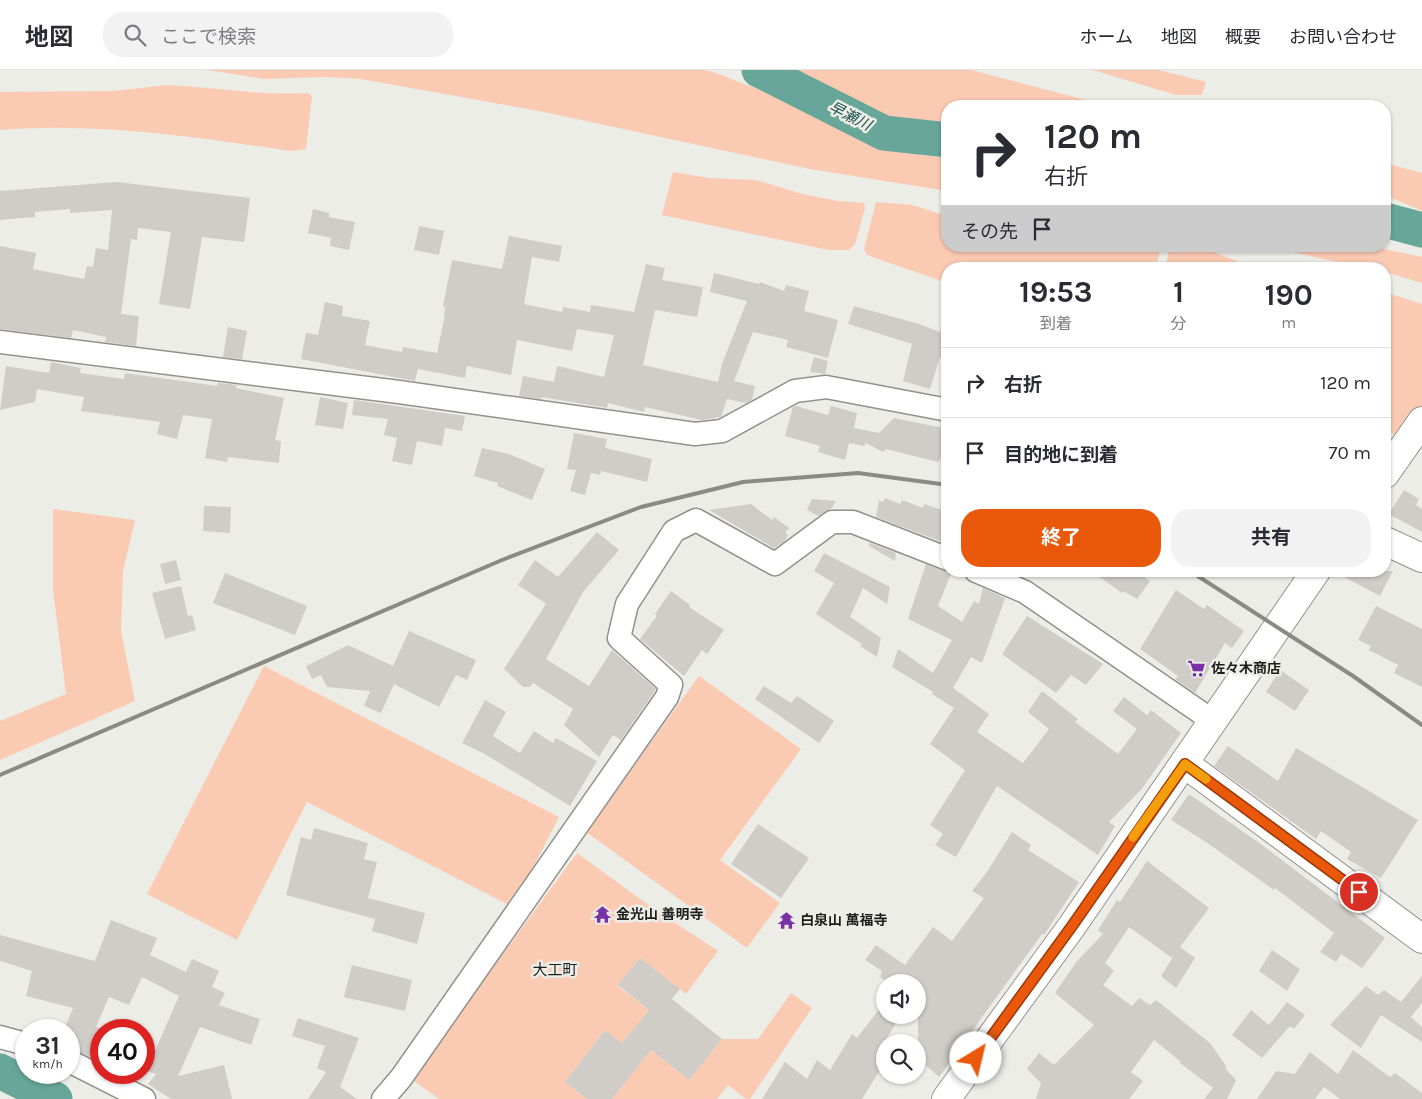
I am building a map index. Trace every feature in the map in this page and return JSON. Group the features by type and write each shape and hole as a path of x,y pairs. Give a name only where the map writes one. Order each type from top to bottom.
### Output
{"street":[{"path":"0,342 139,362 399,392 695,434 722,431 795,391 826,387 941,409"},
{"path":"1391,466 1422,421"},
{"path":"384,1099 401,1078 667,697 672,685 619,638 627,604 674,532 696,520 775,564 832,522 853,522 941,556"},
{"path":"1391,544 1422,558"},
{"path":"990,577 1025,592 1213,721"},
{"path":"946,1099 1072,926 1312,577"},
{"path":"1185,764 1422,939"},
{"path":"0,1037 15,1041"},
{"path":"80,1067 144,1099"}],"shaded area":[{"path":"208,70 704,70 769,94 868,140 893,149 920,155 941,157 941,190 810,169 544,112 361,79 325,77 264,79"},
{"path":"788,70 971,70 1086,100 941,100 941,128 867,111"},
{"path":"1093,70 1159,70 1206,82 1202,95 1176,95"},
{"path":"168,85 290,94 308,93 312,96 306,149 291,151 182,136 109,129 36,128 0,130 0,92 113,91"},
{"path":"1391,165 1422,173 1422,211 1391,198"},
{"path":"673,172 709,178 756,180 802,194 838,201 864,203 865,208 855,244 849,250 829,250 662,215"},
{"path":"876,202 912,205 941,214 941,252 1160,252 1157,262 941,262 941,281 867,255 864,249"},
{"path":"1391,250 1422,257 1422,283 1391,274 1391,262 1337,262 1292,252 1391,252"},
{"path":"1169,252 1214,252 1239,262 1167,262"},
{"path":"1391,294 1422,304 1422,442 1391,433"},
{"path":"53,509 135,520 123,571 121,631 135,701 0,760 0,721 66,694 53,589"},
{"path":"264,666 559,817 513,907 307,802 237,940 147,894"},
{"path":"699,676 801,749 720,860 780,903 747,948 586,832"},
{"path":"577,853 654,909 718,951 686,994 640,958 618,986 649,1010 622,1043 605,1030 565,1082 587,1099 439,1099 411,1079"},
{"path":"791,993 812,1008 750,1099 746,1099 728,1085 717,1099 612,1099 651,1050 689,1080 722,1039 758,1039"}],"building":[{"path":"117,182 250,198 244,242 202,237 190,309 159,304 171,232 138,228 137,240 131,239 121,314 139,316 136,346 105,342 106,337 73,330 71,338 0,329 0,246 36,253 33,269 84,279 87,266 93,267 96,248 108,250 112,210 70,213 70,209 35,212 35,217 0,220 0,191"},
{"path":"313,209 329,213 329,217 355,222 349,250 330,246 331,238 308,233"},
{"path":"419,226 444,231 439,255 414,250"},
{"path":"509,236 562,246 559,262 532,257 524,304 562,312 563,307 590,312 591,305 634,312 646,264 665,268 662,280 703,287 697,317 655,310 643,365 718,382 722,364 747,301 710,292 714,273 759,284 760,282 784,291 786,285 809,291 804,311 838,320 828,358 786,347 788,340 753,332 734,381 755,386 752,400 746,403 727,399 721,417 702,420 645,407 644,412 608,403 607,408 542,397 541,399 519,396 523,376 554,382 557,366 604,377 614,335 577,329 572,351 517,340 511,375 467,366 465,378 418,369 415,381 301,359 306,333 318,335 325,302 343,306 342,316 370,321 365,345 402,352 403,347 437,353 444,320 445,307 443,306 452,260 502,269"},
{"path":"854,306 919,324 941,332 941,357 930,389 903,381 912,344 848,324"},
{"path":"228,327 247,331 242,359 223,357"},
{"path":"814,357 828,361 825,374 810,372"},
{"path":"51,362 81,368 80,373 124,379 125,373 217,386 218,383 237,385 236,388 284,398 275,440 281,441 279,463 228,457 227,462 205,458 212,419 183,415 177,439 157,434 160,422 81,411 84,397 37,389 35,402 0,410 6,366 49,373"},
{"path":"320,397 348,403 343,429 315,425"},
{"path":"354,400 465,416 462,431 445,428 442,446 417,441 412,465 392,461 397,438 384,435 388,419 352,415"},
{"path":"796,406 828,415 831,406 857,413 854,428 879,433 894,418 941,428 941,458 938,462 886,449 883,452 866,443 864,446 849,443 845,460 818,452 820,446 785,436 793,407"},
{"path":"574,433 607,439 605,448 652,459 647,482 601,471 600,475 591,473 585,495 570,491 576,470 567,469"},
{"path":"482,448 509,454 545,469 532,500 497,486 498,483 474,476"},
{"path":"1404,490 1419,499 1416,505 1422,509 1422,532 1391,515 1391,511"},
{"path":"885,498 900,504 902,500 923,508 924,504 941,510 941,542 876,517 879,500 883,502"},
{"path":"812,499 836,501 831,509 818,516 807,510"},
{"path":"751,504 772,520 774,517 789,528 785,533 788,535 785,541 774,548 709,510"},
{"path":"204,506 231,507 230,533 203,531"},
{"path":"597,532 619,550 583,592 546,659 589,686 612,650 656,689 621,740 613,735 599,757 564,725 573,709 533,683 530,687 523,687 504,669 546,604 518,585 535,560 558,577"},
{"path":"870,543 896,553 895,561 869,546"},
{"path":"824,553 890,587 887,604 863,588 850,617 881,638 877,657 860,646 862,644 816,614 834,583 814,571"},
{"path":"176,560 181,580 165,584 160,564"},
{"path":"926,564 941,570 941,577 950,577 938,606 962,622 974,601 979,604 983,588 1005,598 982,663 971,657 953,688 989,714 977,732 1023,763 1049,729 1028,712 1042,691 1078,719 1075,722 1118,754 1137,729 1113,711 1124,697 1147,715 1151,710 1181,733 1141,790 1109,822 1115,826 1098,855 997,786 956,857 935,845 943,834 930,825 965,770 930,744 954,708 932,694 933,692 892,667 898,649 933,673 952,640 908,619"},
{"path":"225,573 307,606 295,635 213,603"},
{"path":"1099,577 1144,577 1150,581 1137,599 1123,591 1122,593"},
{"path":"1344,577 1390,577 1380,596"},
{"path":"181,586 188,616 192,615 196,630 165,639 152,593"},
{"path":"1176,590 1204,609 1207,605 1244,631 1232,648 1225,643 1195,693 1175,679 1178,676 1140,649"},
{"path":"671,591 690,605 689,607 724,630 707,654 702,650 684,676 640,639 657,616 655,614"},
{"path":"1376,606 1422,629 1422,687 1394,673 1398,665 1369,650 1371,646 1358,640"},
{"path":"1027,616 1103,664 1086,685 1071,675 1056,693 1002,654"},
{"path":"409,631 476,660 467,680 456,675 439,707 394,684 381,713 364,706 370,691 327,687 321,675 312,679 306,666 348,645 393,666"},
{"path":"1280,670 1309,690 1295,711 1266,692"},
{"path":"764,686 791,703 797,696 834,721 819,743 755,699"},
{"path":"485,700 506,712 493,736 520,753 534,731 553,743 556,738 597,761 570,806 483,753 462,743"},
{"path":"1228,746 1278,781 1296,748 1418,820 1381,878 1347,859 1351,852 1321,831 1316,839 1214,766"},
{"path":"1189,794 1258,842 1385,938 1362,968 1341,954 1336,962 1320,952 1334,933 1275,888 1274,890 1171,820"},
{"path":"758,824 809,858 781,898 731,864"},
{"path":"314,828 368,843 364,859 377,862 368,898 425,913 417,944 372,931 375,919 286,895 301,837 311,840"},
{"path":"1012,832 1031,845 1028,850 1079,882 1044,935 1042,934 939,1077 926,1065 926,1034 918,1034 918,1024 926,1024 926,974 881,974 882,971 865,960 876,945 905,965 933,927 952,941 984,898 972,891 987,872"},
{"path":"1147,861 1209,908 1180,947 1195,958 1176,988 1161,976 1175,954 1172,958 1129,927 1105,963 1114,971 1103,985 1132,1006 1139,998 1150,1005 1156,1000 1210,1043 1226,1066 1225,1068 1236,1080 1227,1099 1204,1099 1213,1088 1154,1040 1131,1072 1143,1081 1129,1099 1036,1099 1041,1083 1027,1069 1039,1053 1054,1065 1094,1025 1055,993 1077,961 1103,934 1098,930 1117,900 1120,902"},
{"path":"111,920 157,938 150,955 186,972 192,959 219,971 212,987 225,993 219,1005 260,1019 251,1045 200,1027 178,1076 224,1065 232,1099 171,1099 148,1084 155,1084 155,1051 179,996 142,977 129,1005 109,997 99,1019 90,1019 90,1057 80,1053 80,1019 68,1019 73,1008 26,996 32,971 0,961 0,935 95,961"},
{"path":"1272,950 1300,969 1287,991 1259,971"},
{"path":"640,958 680,989 672,999 722,1039 689,1080 651,1050 612,1099 587,1099 565,1082 605,1030 622,1043 649,1010 618,985"},
{"path":"352,965 412,980 405,1011 344,997"},
{"path":"1422,976 1422,1003 1411,1017 1422,1027 1422,1042 1381,1015 1361,1048 1330,1025 1366,986 1378,995 1384,990 1401,1002"},
{"path":"1287,1002 1305,1015 1294,1029 1290,1026 1262,1058 1232,1035 1251,1010 1269,1025"},
{"path":"876,1013 876,1024 895,1024 889,1034 876,1034 876,1076 862,1099 762,1099 785,1062 807,1079 817,1060 830,1070 852,1034 857,1038"},
{"path":"298,1018 359,1038 340,1087 357,1099 308,1099 326,1072 317,1068 325,1046 292,1036"},
{"path":"1353,1050 1390,1077 1395,1073 1422,1093 1422,1099 1340,1099 1324,1087 1315,1099 1257,1099 1276,1071 1295,1074 1310,1052 1338,1074"}],"waterway":[{"name":"早瀬川","path":"759,70 884,133 941,139"},
{"name":"早瀬川","path":"1391,222 1422,230"},
{"path":"0,1071 55,1099"}],"railway":[{"path":"0,775 502,560 641,507 743,482 858,473 941,484"},
{"path":"1199,577 1353,676 1422,725"}],"slow traffic":[{"path":"1133,837 1185,764 1206,779"}],"place":[{"name":"佐々木商店","path":"1197,668"},
{"name":"金光山 善明寺","path":"602,914"},
{"name":"白泉山 萬福寺","path":"786,920"}],"district":[{"name":"大工町","path":"555,970"}],"route":[{"path":"976,1058 1072,926 1185,764 1359,892"}]}
